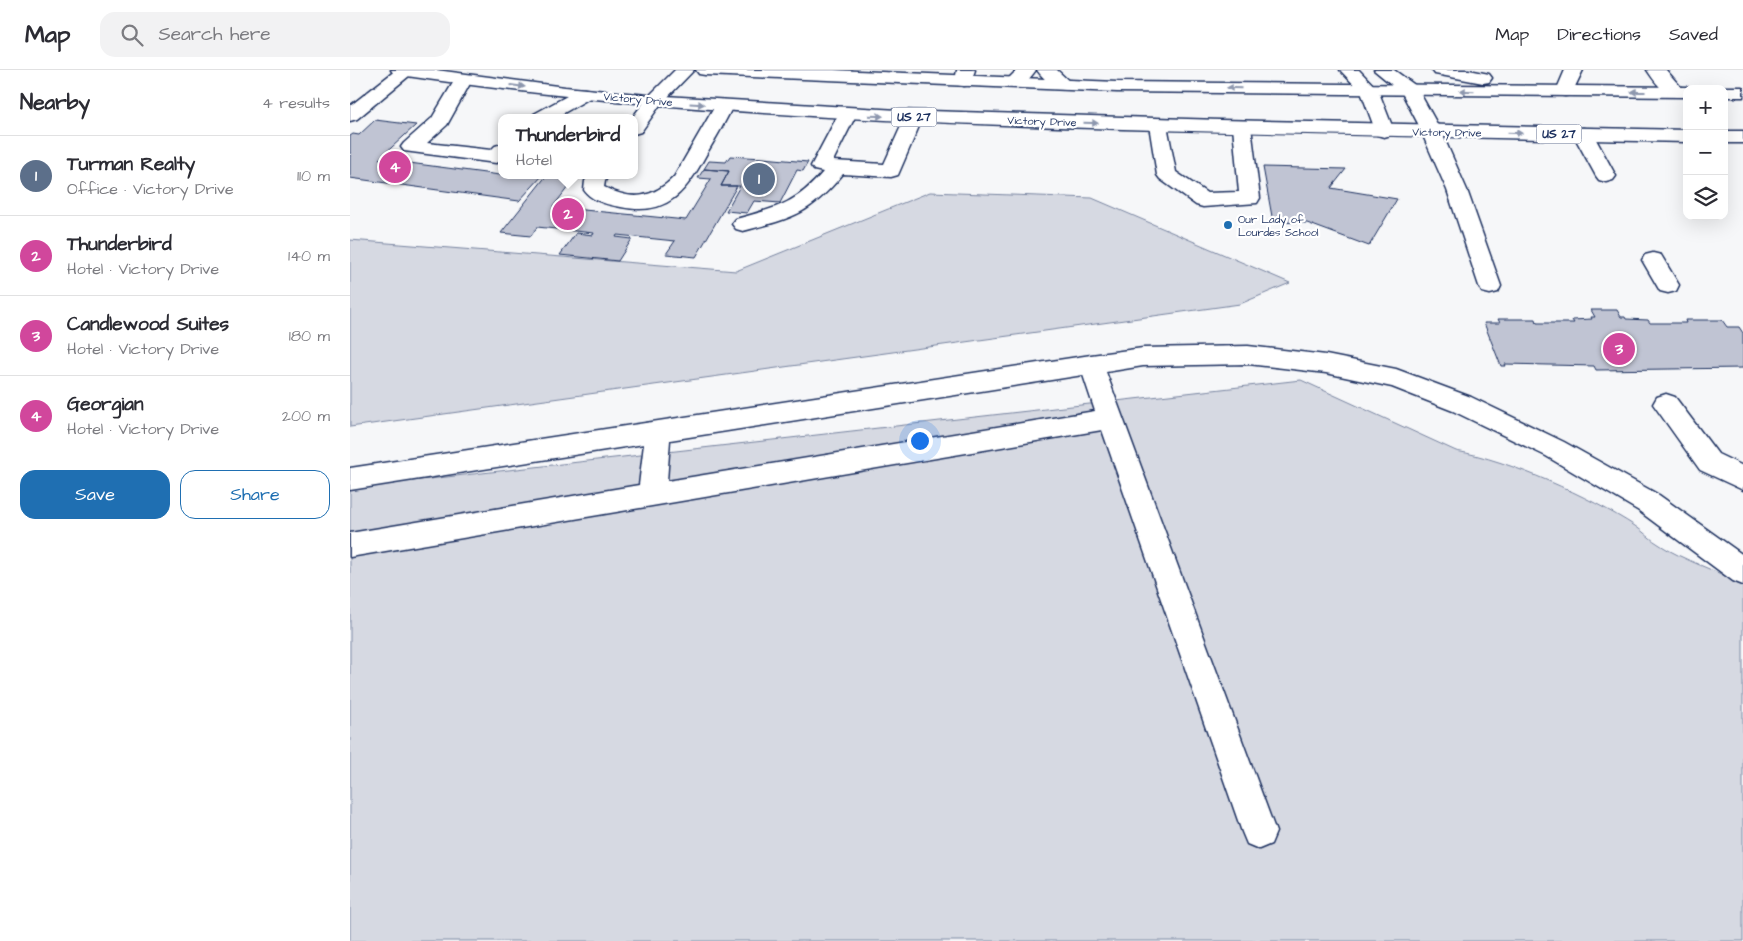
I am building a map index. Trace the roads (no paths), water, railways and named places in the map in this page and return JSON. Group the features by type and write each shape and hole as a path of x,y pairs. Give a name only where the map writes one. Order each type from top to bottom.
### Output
{"main road":[{"path":"350,115 403,70"},
{"name":"Victory Drive","path":"403,70 463,80 654,101 847,114 1384,131 1683,136"},
{"path":"638,123 654,101 685,70"},
{"path":"705,70 965,76 1013,83 1064,85 1264,89 1681,92"},
{"path":"1013,83 1027,70"},
{"path":"1046,70 1064,85"},
{"path":"1264,89 1291,77 1298,70"},
{"path":"1350,70 1369,90 1384,131"},
{"path":"1383,70 1410,90 1431,131 1457,190 1490,286"},
{"path":"1441,70 1558,91"},
{"path":"1558,91 1574,70"},
{"path":"1656,70 1681,92"},
{"path":"463,80 440,121 411,146 496,157 498,155"},
{"path":"1728,92 1743,92"},
{"path":"548,114 584,94"},
{"path":"596,179 594,190 606,197 627,204 655,200 675,190 682,181 724,106"},
{"path":"847,114 821,166 891,171 914,117"},
{"path":"1158,125 1167,175 1203,200 1250,198 1242,127"},
{"path":"1583,134 1606,176"},
{"path":"1728,137 1743,138"},
{"path":"743,224 764,219 802,203 819,189 838,167"},
{"path":"1653,260 1668,285"},
{"path":"350,479 1143,356 1248,355 1326,364 1396,378 1462,404 1555,449 1648,503 1743,572"},
{"path":"1091,364 1259,832"},
{"path":"1666,404 1709,462 1743,479"},
{"path":"350,545 1111,418"},
{"path":"652,495 658,431"}],"place":[{"name":"Georgian","path":"395,167"},
{"name":"Turman Realty","path":"759,179"},
{"name":"Thunderbird","path":"568,214"},
{"name":"Our Lady of Lourdes School","path":"1228,225"},
{"name":"Candlewood Suites","path":"1619,349"}]}
